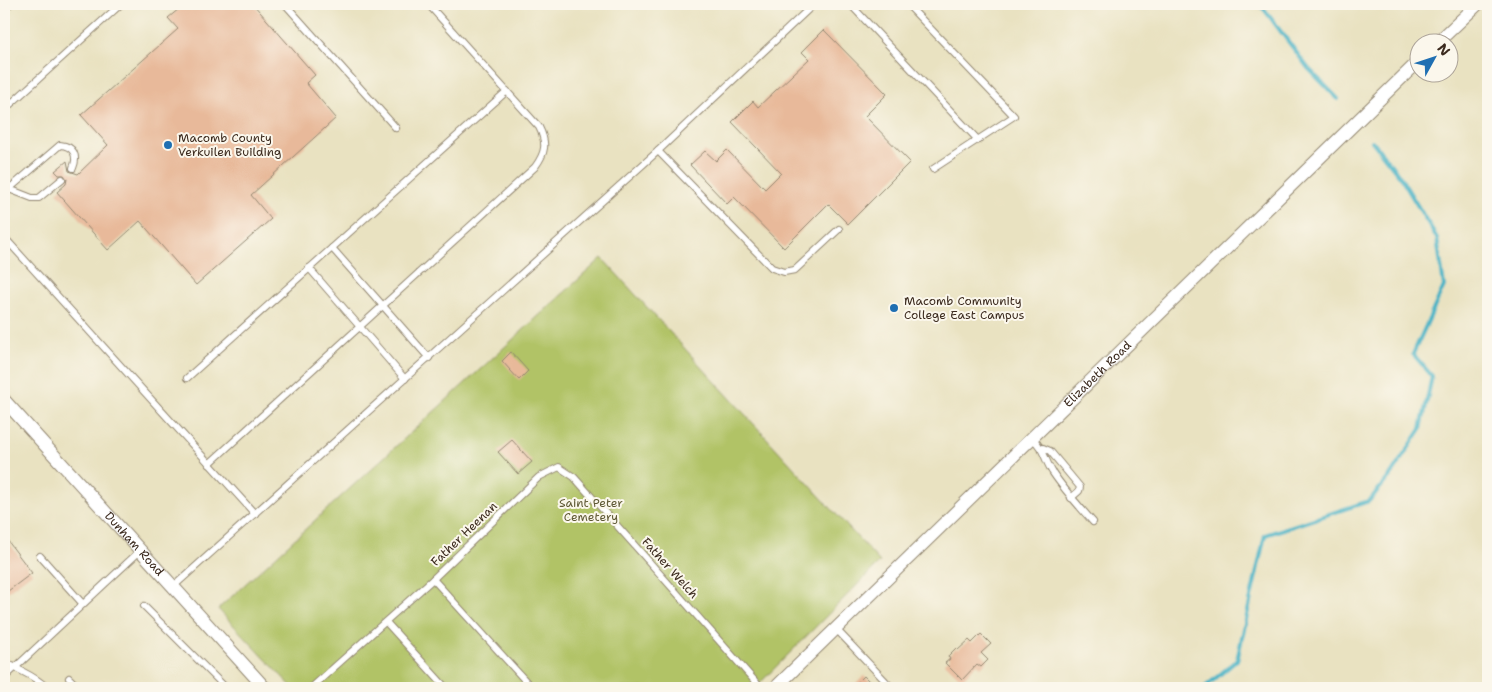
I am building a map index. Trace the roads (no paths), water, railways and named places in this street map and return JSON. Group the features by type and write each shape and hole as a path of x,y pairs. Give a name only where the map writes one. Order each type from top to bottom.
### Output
{"street":[{"path":"1449,32 1478,4"},
{"name":"Elizabeth Road","path":"775,688 1410,70"},
{"name":"Dunham Road","path":"4,400 266,688"}],"lane":[{"path":"4,9 10,4"},
{"path":"4,110 121,4"},
{"path":"285,4 396,128"},
{"path":"210,464 535,167 543,156 546,145 539,127 428,4"},
{"path":"174,586 658,152 814,4"},
{"path":"850,4 978,140"},
{"path":"907,4 1014,116 933,169"},
{"path":"187,378 507,91"},
{"path":"4,194 60,145 67,146 74,151 76,159 73,168"},
{"path":"658,152 772,268 784,272 795,270 839,229"},
{"path":"9,189 32,198 39,198 62,178"},
{"path":"4,237 255,514"},
{"path":"332,248 429,358"},
{"path":"308,268 406,379"},
{"path":"1032,438 1042,448 1050,451 1080,487 1079,491 1071,498"},
{"path":"1042,448 1044,458 1071,498 1093,522"},
{"name":"Father Heenan","path":"311,688 386,622 539,477 559,467"},
{"name":"Father Welch","path":"559,467 574,477 761,688"},
{"path":"4,678 140,550"},
{"path":"40,556 82,603"},
{"path":"433,578 532,688"},
{"path":"144,606 226,688"},
{"path":"386,622 446,688"},
{"path":"836,629 892,688"},
{"path":"4,661 13,668 32,676 47,688"},
{"path":"69,678 79,688"}],"waterway":[{"path":"1257,4 1264,9 1308,68 1338,99"},
{"path":"1204,688 1237,660 1265,535 1369,501 1390,476 1421,429 1432,376 1413,354 1444,286 1437,238 1399,175 1372,141"}],"place":[{"name":"Macomb County Verkuilen Building","path":"168,145"},
{"name":"Macomb Community College East Campus","path":"894,308"}],"park label":[{"name":"Saint Peter Cemetery","path":"591,510"}]}
